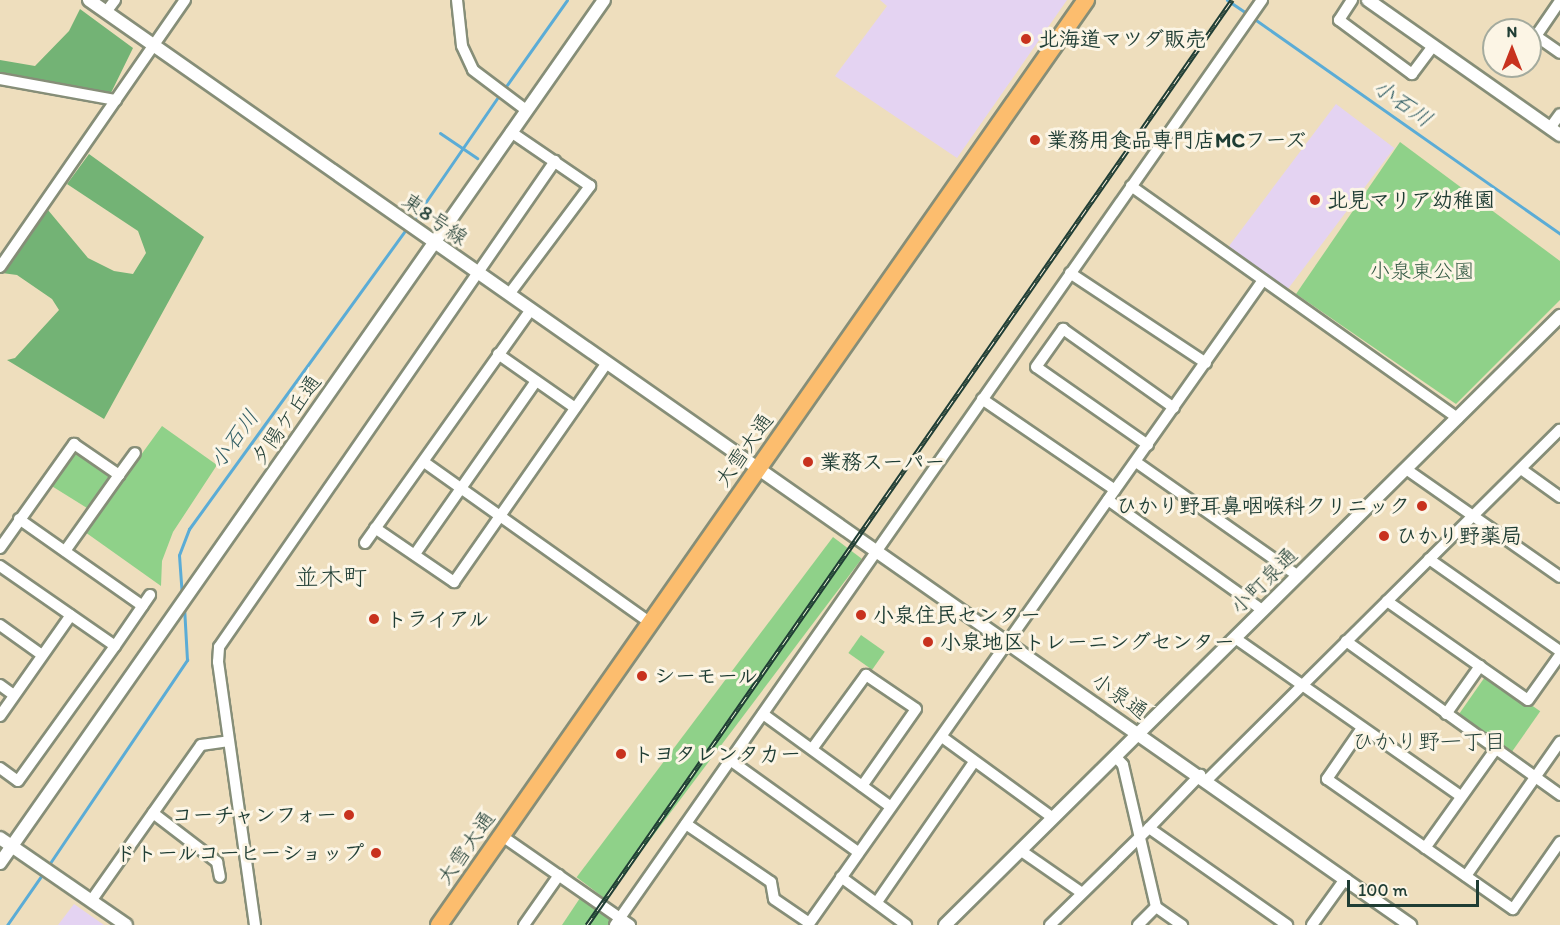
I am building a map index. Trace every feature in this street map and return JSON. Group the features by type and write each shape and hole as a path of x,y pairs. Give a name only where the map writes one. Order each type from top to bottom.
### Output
{"highway":[{"name":"大雪大通","path":"439,925 1086,0"}],"street":[{"name":"東8号線","path":"89,0 477,273 510,293 606,364 759,468"},
{"path":"106,12 115,0"},
{"path":"0,267 185,0"},
{"path":"458,0 462,46 473,70 526,110"},
{"name":"夕陽ケ丘通","path":"0,863 604,0"},
{"path":"1352,0 1339,20 1412,74 1433,46"},
{"path":"1371,1 1555,132 1560,114"},
{"path":"1560,1 1536,36 1560,53"},
{"path":"618,921 1261,2"},
{"path":"0,79 116,100"},
{"path":"510,293 590,186 511,132"},
{"path":"255,925 218,662 225,636 555,161"},
{"path":"1131,186 1458,418"},
{"path":"1070,273 1206,363"},
{"path":"686,824 771,882 774,899 808,924 1010,642 1263,280"},
{"path":"365,543 531,309"},
{"name":"小町泉通","path":"945,925 1560,316"},
{"path":"1148,445 1036,367 1063,328 1174,408"},
{"path":"498,354 575,408"},
{"path":"375,528 454,582 606,364"},
{"path":"415,554 536,381"},
{"path":"982,399 1115,490"},
{"path":"1050,925 1140,836 1303,685 1560,430"},
{"path":"0,548 74,444 119,476"},
{"path":"65,551 135,453"},
{"path":"424,462 649,622"},
{"path":"1136,462 1298,576"},
{"name":"小泉通","path":"759,468 1203,777 1410,925"},
{"path":"1406,469 1560,577"},
{"path":"1521,469 1560,497"},
{"path":"1108,500 1262,610"},
{"path":"20,519 143,606"},
{"path":"1387,601 1528,700 1560,653 1430,559"},
{"path":"0,566 115,646"},
{"path":"0,768 18,781 150,595"},
{"path":"0,716 71,615"},
{"path":"0,625 42,655"},
{"path":"1235,638 1461,796"},
{"path":"1346,641 1560,795"},
{"path":"1446,714 1480,666"},
{"path":"812,749 866,675 916,709 862,786"},
{"path":"0,685 14,695"},
{"path":"763,714 891,807"},
{"path":"1362,728 1327,779 1513,909 1560,842"},
{"path":"942,737 1053,818"},
{"path":"91,901 201,745 229,741"},
{"path":"1466,876 1560,742"},
{"path":"1425,848 1495,750"},
{"path":"1116,756 1123,765 1156,907 1182,925"},
{"path":"730,760 858,852"},
{"path":"877,902 974,762"},
{"path":"153,813 217,862 220,877"},
{"path":"1149,828 1287,925"},
{"path":"502,836 559,875 618,921 630,925"},
{"path":"0,838 126,925"},
{"path":"1020,850 1082,893"},
{"path":"524,925 559,875"},
{"path":"841,877 906,925"},
{"path":"1312,925 1345,879"},
{"path":"1138,925 1156,907"}],"shaded area":[{"path":"880,0 1067,0 957,158 835,76 887,6"},
{"name":"北見マリア幼稚園","path":"1336,104 1394,148 1287,290 1229,246"},
{"path":"74,904 104,925 58,925"}],"green space":[{"path":"80,9 133,48 108,99 0,79 0,60 35,66 69,31"},
{"name":"小泉東公園","path":"1400,142 1560,261 1560,300 1456,404 1296,294"},
{"path":"89,154 204,237 104,419 7,360 15,358 59,310 52,299 17,275 2,273 48,210 88,258 114,271 133,274 146,253 138,231 67,184"},
{"path":"162,426 217,465 173,532 162,561 161,586 85,532"},
{"path":"73,451 110,474 89,509 51,486"},
{"path":"833,537 862,559 605,899 577,877"},
{"path":"861,635 885,652 872,670 848,653"},
{"path":"1487,674 1540,711 1512,752 1458,715"},
{"path":"580,898 612,920 609,925 562,925"}],"waterway":[{"name":"小石川","path":"504,89 567,0"},
{"name":"小石川","path":"1227,0 1248,14"},
{"name":"小石川","path":"1253,18 1560,234"},
{"name":"小石川","path":"412,222 500,94"},
{"path":"440,133 477,158"},
{"name":"小石川","path":"182,597 179,555 189,529 408,227"},
{"name":"小石川","path":"48,866 187,660 184,606"},
{"name":"小石川","path":"7,925 44,872"}],"railway":[{"path":"587,925 1232,0"}],"place":[{"name":"北海道マツダ販売","path":"1026,39"},
{"name":"業務用食品専門店MCフーズ","path":"1035,140"},
{"name":"北見マリア幼稚園","path":"1315,200"},
{"name":"業務スーパー","path":"808,462"},
{"name":"ひかり野耳鼻咽喉科クリニック","path":"1422,506"},
{"name":"ひかり野薬局","path":"1384,536"},
{"name":"小泉住民センター","path":"861,615"},
{"name":"トライアル","path":"374,619"},
{"name":"小泉地区トレーニングセンター","path":"928,642"},
{"name":"シーモール","path":"642,676"},
{"name":"トヨタレンタカー","path":"621,754"},
{"name":"コーチャンフォー","path":"349,815"},
{"name":"ドトールコーヒーショップ","path":"376,853"}],"district":[{"name":"並木町","path":"331,577"},
{"name":"ひかり野一丁目","path":"1429,742"}]}
